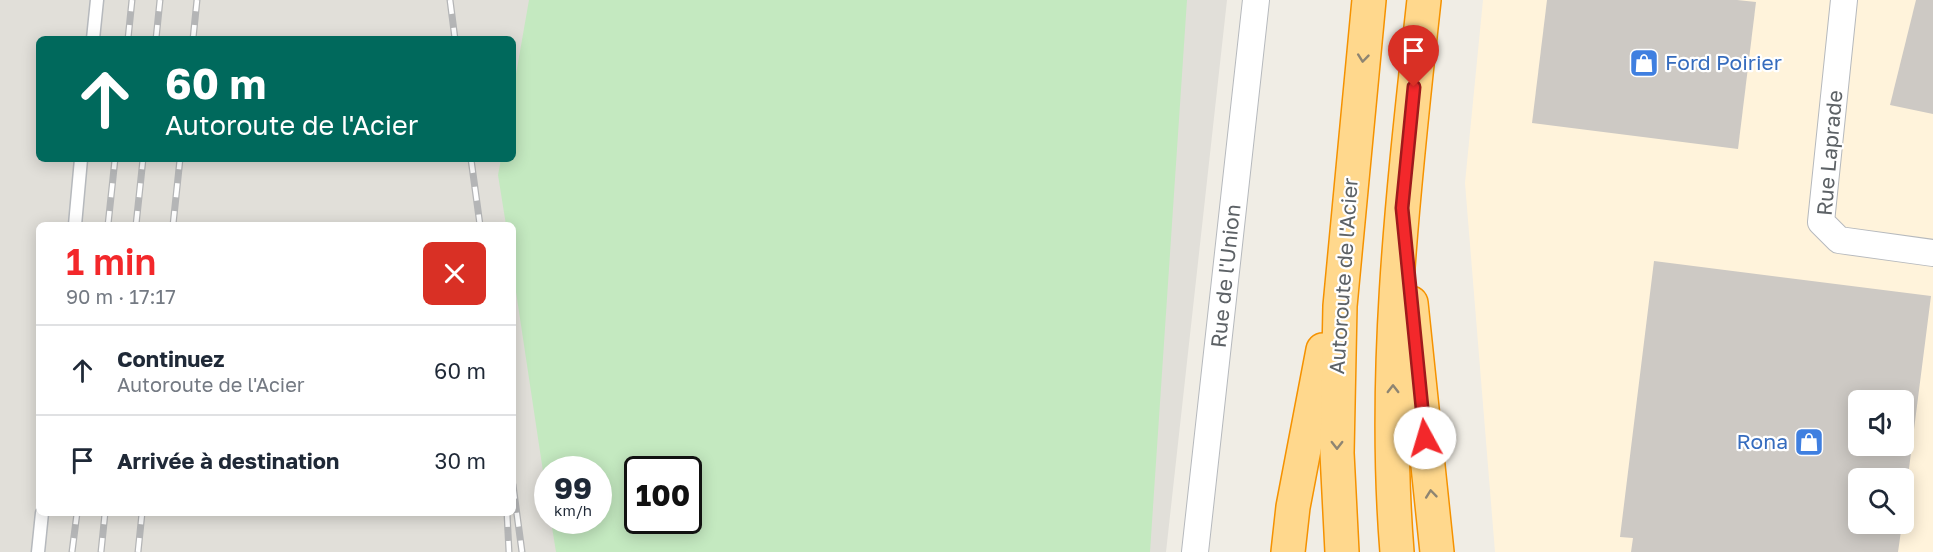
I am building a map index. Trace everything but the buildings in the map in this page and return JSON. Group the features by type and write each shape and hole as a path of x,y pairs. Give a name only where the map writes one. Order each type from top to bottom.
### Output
{"highway":[{"name":"Autoroute de l'Acier","path":"1342,552 1337,380 1344,239 1369,0"},
{"path":"1397,552 1393,349 1402,208 1424,0"},
{"path":"1402,208 1437,552"},
{"path":"1288,552 1293,507 1344,239"}],"street":[{"name":"Rue de l'Union","path":"1195,552 1256,0"},
{"name":"Rue Laprade","path":"1845,0 1821,222 1839,240 1933,253"}],"lane":[{"path":"93,36 97,0"},
{"path":"75,222 81,162"},
{"path":"38,552 42,516"}],"shaded area":[{"path":"0,0 1227,0 1166,552 0,552"},
{"path":"1483,0 1933,0 1933,552 1495,552 1465,183"}],"green space":[{"path":"529,0 1187,0 1150,552 556,552 553,534 612,534 612,456 541,456 516,292 516,222 506,222 498,175 500,162 516,162 516,74"}],"railway":[{"path":"128,36 132,0"},
{"path":"156,36 160,0"},
{"path":"193,36 197,0"},
{"path":"450,0 455,36"},
{"path":"108,222 115,162"},
{"path":"136,222 143,162"},
{"path":"173,222 180,162"},
{"path":"471,162 480,222"},
{"path":"516,507 522,552"},
{"path":"72,552 77,516"},
{"path":"101,552 105,516"},
{"path":"138,552 142,516"},
{"path":"507,516 509,552"}],"place":[{"name":"Ford Poirier","path":"1644,63"},
{"name":"Rona","path":"1809,442"}],"route":[{"path":"1414,87 1402,208 1425,438"}]}
